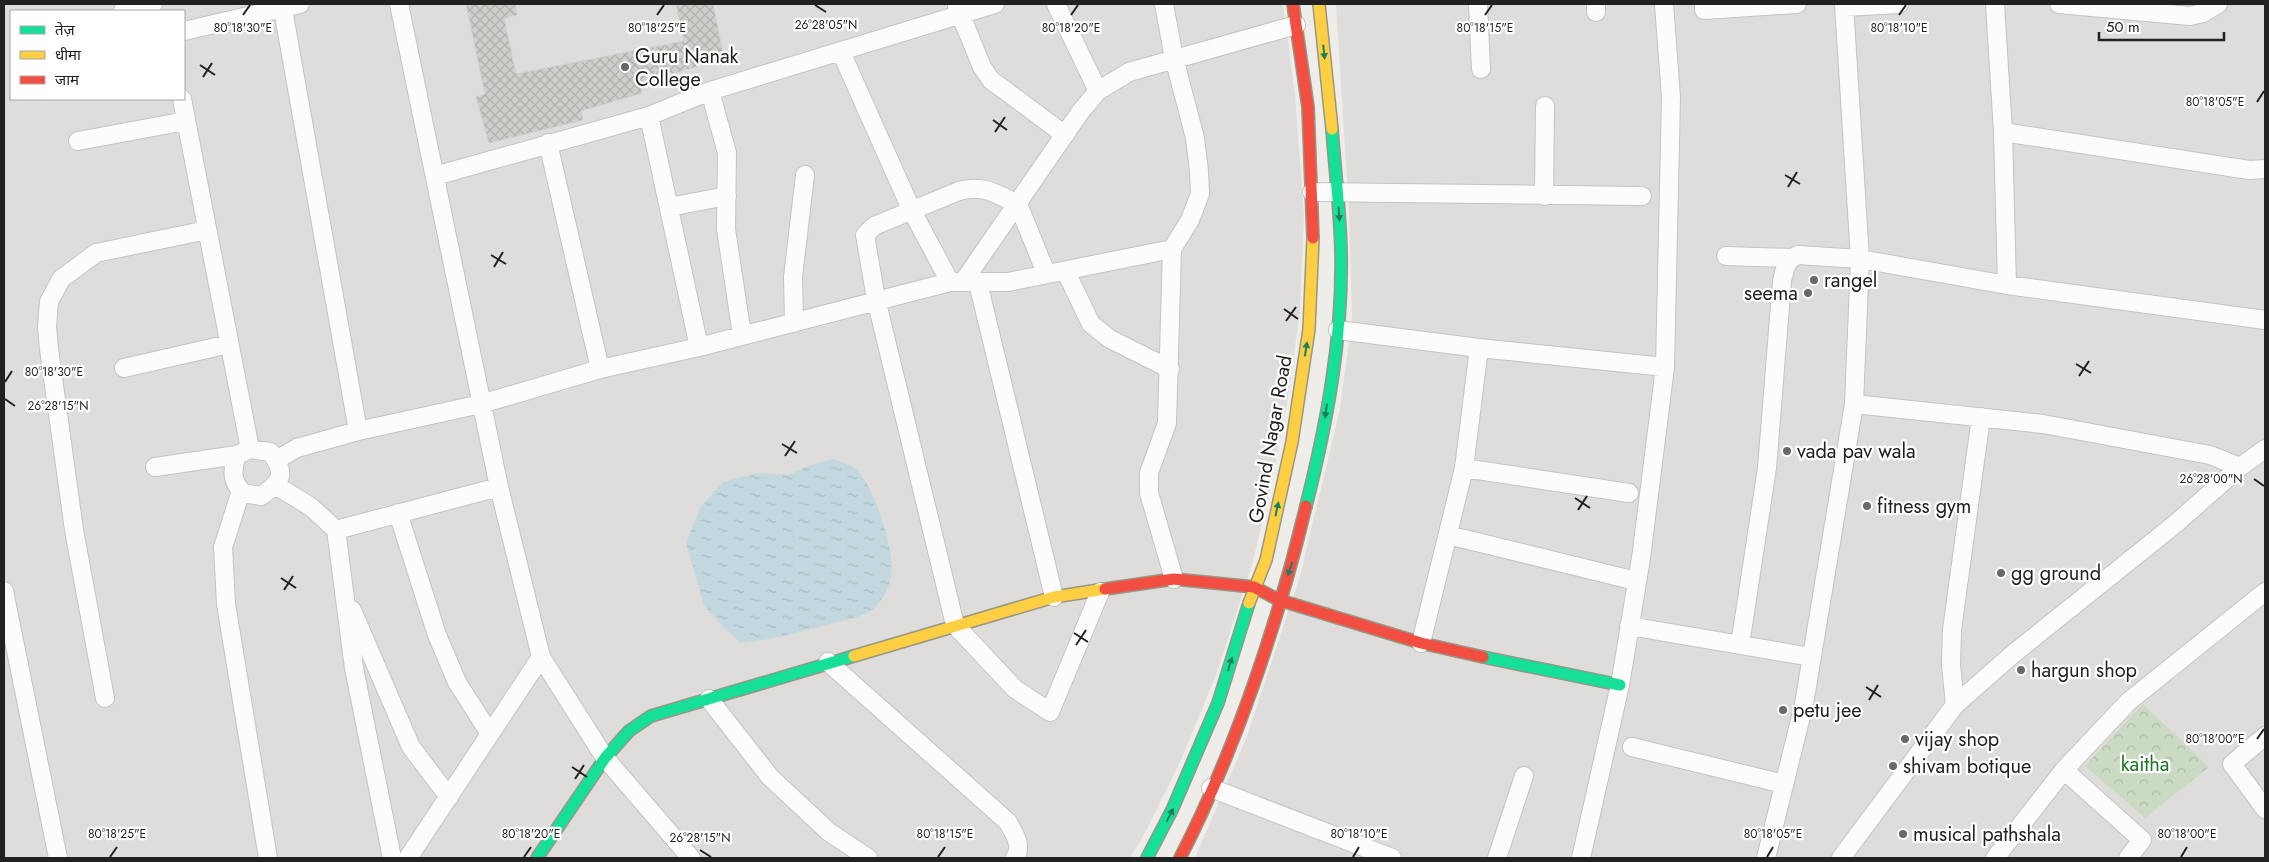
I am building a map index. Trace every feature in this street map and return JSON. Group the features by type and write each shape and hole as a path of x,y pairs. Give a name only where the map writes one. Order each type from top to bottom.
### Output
{"main road":[{"name":"Govind Nagar Road","path":"1147,858 1172,810 1218,703 1254,587 1266,560 1290,451 1308,338 1314,253 1308,107 1293,4"},
{"path":"1180,858 1198,823 1210,788 1242,714 1291,568 1322,442 1338,330 1341,251 1331,108 1319,4"},
{"path":"537,858 605,758 629,731 651,716 828,662 1054,597 1100,592 1174,579 1254,587 1279,600 1420,643 1538,670 1620,685"}],"street":[{"path":"127,10 153,4"},
{"path":"399,4 499,487 541,656 605,758 683,855"},
{"path":"435,176 649,116 710,92 841,52 958,10 995,4"},
{"path":"1056,4 1098,91"},
{"path":"1164,4 1174,58 1194,138 1200,194 1190,220 1172,250 1168,423 1149,473 1149,493 1174,579"},
{"path":"1478,4 1481,69"},
{"path":"1581,858 1620,685 1630,626 1665,367 1671,97 1664,4"},
{"path":"1704,4 1704,10 1797,4"},
{"path":"1766,858 1804,704 1854,404 1860,259 1844,5 1898,4"},
{"path":"1995,4 2003,132 2007,285"},
{"path":"2059,4 2190,16 2203,13 2218,4"},
{"path":"185,31 288,5 358,431"},
{"path":"958,10 982,67 991,80 1065,135"},
{"path":"964,282 1081,111 1098,91 1129,72 1296,25"},
{"path":"841,52 912,211 964,282 1054,597"},
{"path":"710,92 727,152 727,238 742,335"},
{"path":"155,467 243,452 270,452 280,468 280,479 277,486 261,496 241,491 233,478 232,468 243,452 229,344 182,100"},
{"path":"1544,106 1544,196"},
{"path":"649,116 699,347"},
{"path":"78,141 186,121"},
{"path":"2003,132 2249,170 2265,168"},
{"path":"548,143 600,369"},
{"path":"794,323 793,277 805,175"},
{"path":"1046,273 1018,204 988,190 973,187 874,226 865,235 865,246 876,300 955,625 1015,689 1050,712 1100,592"},
{"path":"1312,192 1642,196"},
{"path":"669,207 727,196"},
{"path":"105,698 74,530 49,349 47,327 49,302 61,280 96,253 207,230"},
{"path":"276,460 297,448 358,431 481,404 600,369 699,347 876,300 964,282 1008,282 1046,273 1066,272 1172,250"},
{"path":"1726,256 1790,258 1798,255 1860,259 2007,285 2265,320"},
{"path":"1740,645 1767,468 1782,281 1786,264 1790,258"},
{"path":"1066,272 1091,324 1110,339 1170,369"},
{"path":"1338,330 1479,348 1665,367"},
{"path":"124,368 229,344"},
{"path":"1420,643 1464,468 1479,348"},
{"path":"1854,404 2043,424 2210,455 2240,467"},
{"path":"1955,705 1951,665 1952,630 1982,417"},
{"path":"1841,858 1955,705 2013,654 2174,525 2240,467 2265,449"},
{"path":"1464,468 1629,493"},
{"path":"277,486 310,507 336,530 354,668 392,858"},
{"path":"336,530 499,487"},
{"path":"241,491 223,547 226,604 268,858"},
{"path":"398,513 437,635 457,682 490,734"},
{"path":"1448,535 1636,581"},
{"path":"4,591 8,637 58,858"},
{"path":"1995,858 2064,770 2128,702 2265,592"},
{"path":"345,594 411,747 449,797"},
{"path":"1630,626 1811,657"},
{"path":"408,858 541,656"},
{"path":"828,662 1008,822 1018,840 1018,853 1015,858"},
{"path":"709,699 770,777 829,832 868,858"},
{"path":"2265,736 2232,764 2265,809"},
{"path":"1632,747 1784,784"},
{"path":"2064,770 2142,840 2128,858"},
{"path":"1497,858 1524,776"},
{"path":"1210,788 1364,853 1392,858"}],"shaded area":[{"path":"4,4 1283,4 1295,95 1304,215 1300,311 1288,397 1270,491 1252,565 1216,675 1180,762 1146,831 1130,858 4,858"},
{"path":"1336,4 2265,4 2265,858 1195,858 1247,736 1300,576 1340,409 1352,318 1349,211"}],"green space":[{"name":"kaitha","path":"2143,704 2209,767 2145,818 2085,766"}],"water":[{"path":"833,459 854,468 861,475 880,513 885,528 892,566 886,592 875,607 856,617 764,640 741,643 724,628 704,605 686,543 700,508 723,482 757,473 788,475 811,465"}],"building":[{"name":"Guru Nanak College","path":"466,4 515,4 517,15 504,18 516,74 684,41 676,4 713,4 724,59 639,83 642,93 581,111 583,120 489,143 476,97 485,94"}],"traffic: fast":[{"path":"1306,506 1327,412 1339,315 1341,251 1332,129"},
{"path":"1147,858 1172,810 1218,703 1249,603"},
{"path":"537,858 605,758 629,731 651,716 854,656"},
{"path":"1483,657 1620,685"}],"traffic: slow":[{"path":"1319,4 1332,129"},
{"path":"1249,603 1266,560 1292,442 1309,329 1313,238"},
{"path":"854,656 1054,597 1105,589"}],"traffic: jam":[{"path":"1293,4 1308,107 1313,238"},
{"path":"1180,858 1219,774 1253,686 1282,595 1306,506"},
{"path":"1105,589 1174,579 1254,587 1279,600 1421,643 1483,657"}],"place":[{"name":"Guru Nanak College","path":"625,67"},
{"name":"rangel","path":"1814,280"},
{"name":"seema","path":"1808,293"},
{"name":"vada pav wala","path":"1787,451"},
{"name":"fitness gym","path":"1867,506"},
{"name":"gg ground","path":"2001,573"},
{"name":"hargun shop","path":"2021,670"},
{"name":"petu jee","path":"1783,710"},
{"name":"vijay shop","path":"1905,739"},
{"name":"shivam botique","path":"1893,766"},
{"name":"musical pathshala","path":"1903,834"}]}
